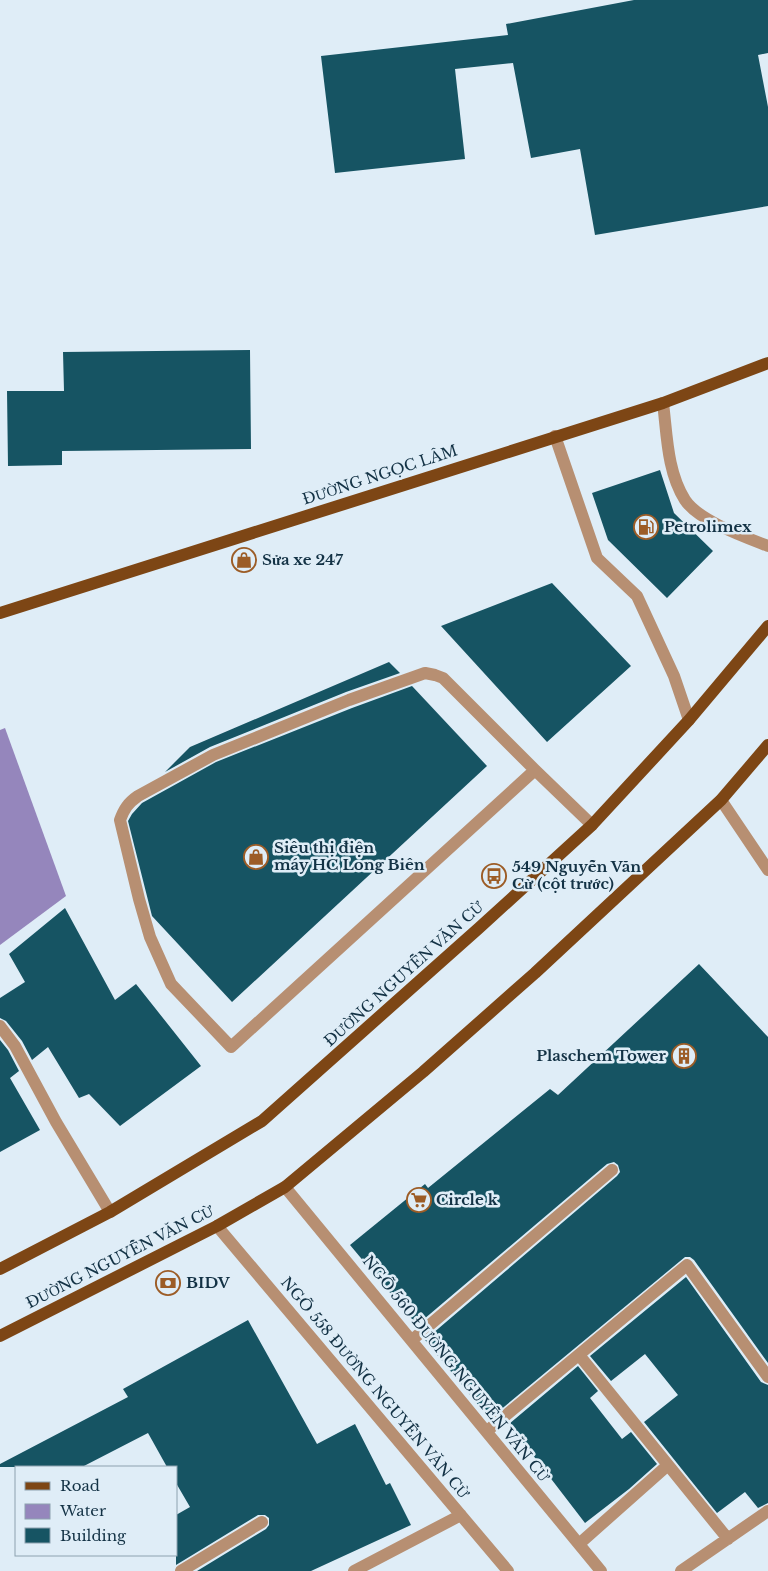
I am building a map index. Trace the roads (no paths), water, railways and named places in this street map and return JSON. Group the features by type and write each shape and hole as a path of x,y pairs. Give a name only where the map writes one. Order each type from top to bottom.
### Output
{"main road":[{"name":"ĐƯỜNG NGỌC LÂM","path":"0,613 662,403 768,362"},
{"name":"ĐƯỜNG NGUYỄN VĂN CỪ","path":"0,1269 110,1212 262,1121 592,825 689,720 768,626"},
{"name":"ĐƯỜNG NGUYỄN VĂN CỪ","path":"0,1336 217,1226 285,1187 423,1072 542,966 721,800 768,745"}],"street":[{"path":"662,403 670,458 676,480 685,500 697,512 726,529 768,546"},
{"path":"555,436 597,558 637,596 674,676 689,720"},
{"path":"534,770 231,1047 171,984 150,937 120,820 129,802 213,755 349,700 425,673 435,674 443,678 534,770 592,825"},
{"path":"721,800 768,870"},
{"path":"0,1026 15,1046 56,1122 110,1212"},
{"path":"412,1340 612,1170"},
{"name":"NGÕ 560 ĐƯỜNG NGUYỄN VĂN CỪ","path":"285,1187 601,1571"},
{"name":"NGÕ 558 ĐƯỜNG NGUYỄN VĂN CỪ","path":"217,1226 508,1571"},
{"path":"487,1431 687,1265 768,1377"},
{"path":"579,1355 728,1538"},
{"path":"579,1544 668,1465"},
{"path":"681,1571 768,1511"},
{"path":"354,1571 461,1515"},
{"path":"181,1571 262,1522"}],"water":[{"path":"5,728 66,896 0,945 0,730"}],"place":[{"name":"Petrolimex","path":"646,527"},
{"name":"Sửa xe 247","path":"244,560"},
{"name":"Siêu thị điện máy HC Long Biên","path":"256,857"},
{"name":"549 Nguyễn Văn Cừ (cột trước)","path":"494,876"},
{"name":"Plaschem Tower","path":"684,1056"},
{"name":"Circle k","path":"419,1200"},
{"name":"BIDV","path":"168,1283"}]}
